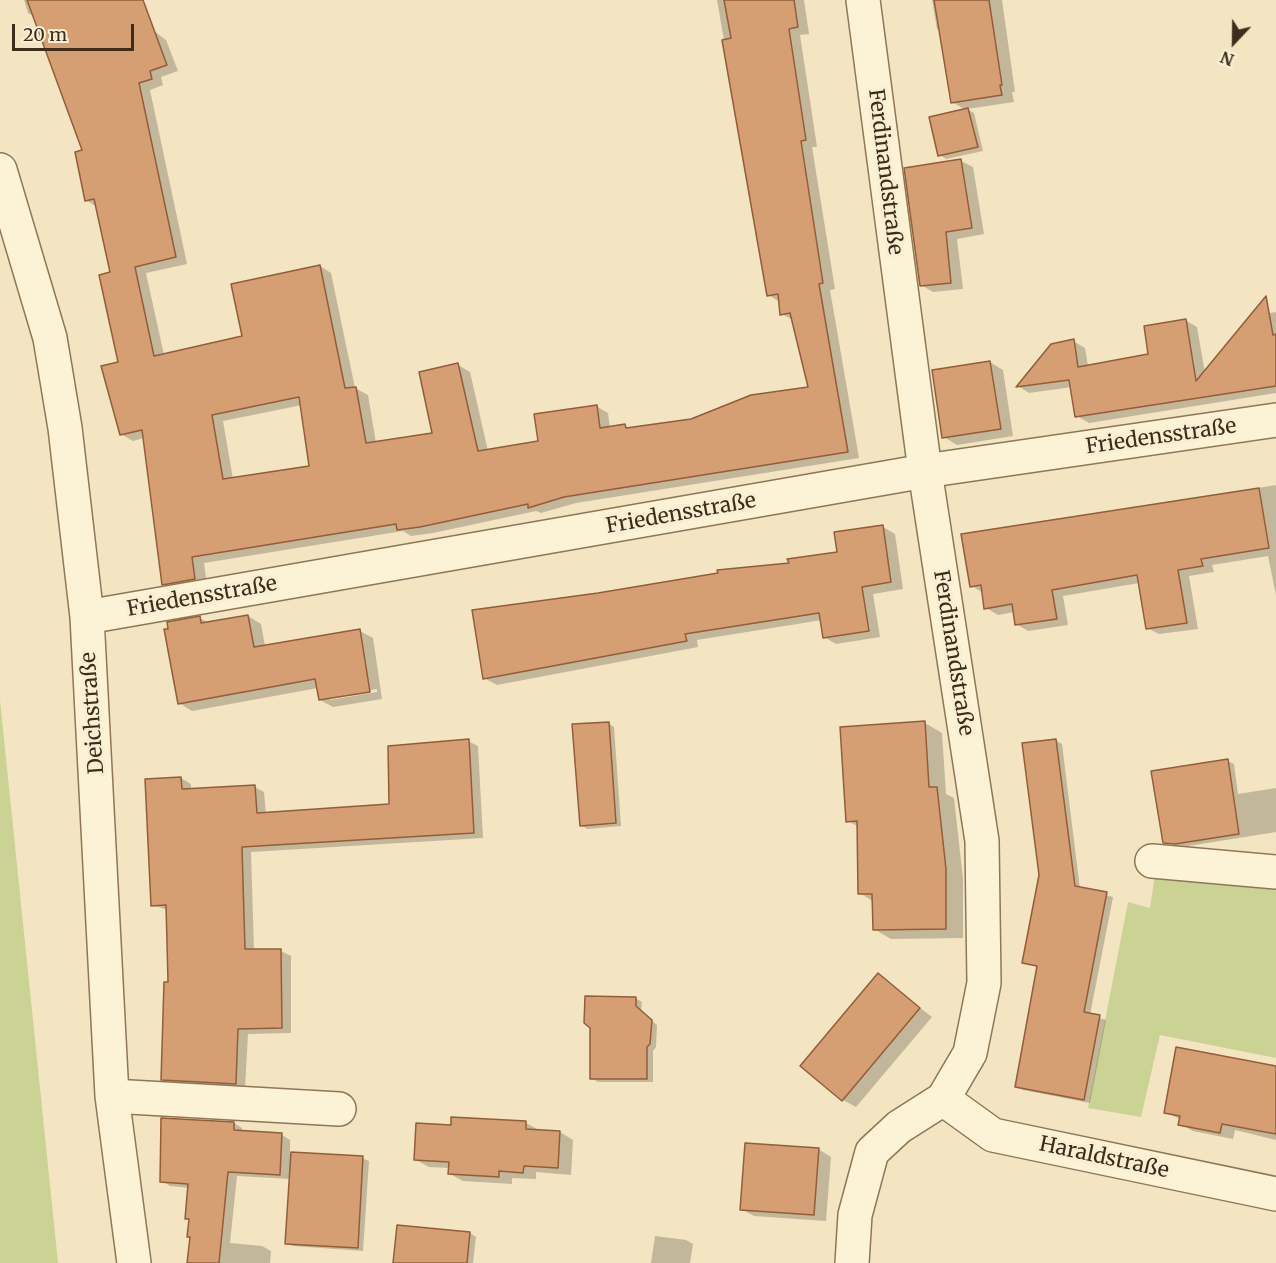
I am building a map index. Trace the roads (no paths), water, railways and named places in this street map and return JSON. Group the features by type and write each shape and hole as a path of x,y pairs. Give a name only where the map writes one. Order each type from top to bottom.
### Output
{"street":[{"name":"Ferdinandstraße","path":"852,1263 855,1215 872,1152 899,1127 943,1099 970,1053 984,983 985,895 982,841 925,471 863,0"},
{"name":"Deichstraße","path":"0,170 50,338 65,428 87,617 112,1096 134,1263"},
{"name":"Friedensstraße","path":"87,617 925,471 1276,420"},
{"path":"1152,861 1276,872"},
{"path":"112,1096 339,1108"},
{"name":"Haraldstraße","path":"943,1099 993,1135 1276,1194"}]}
